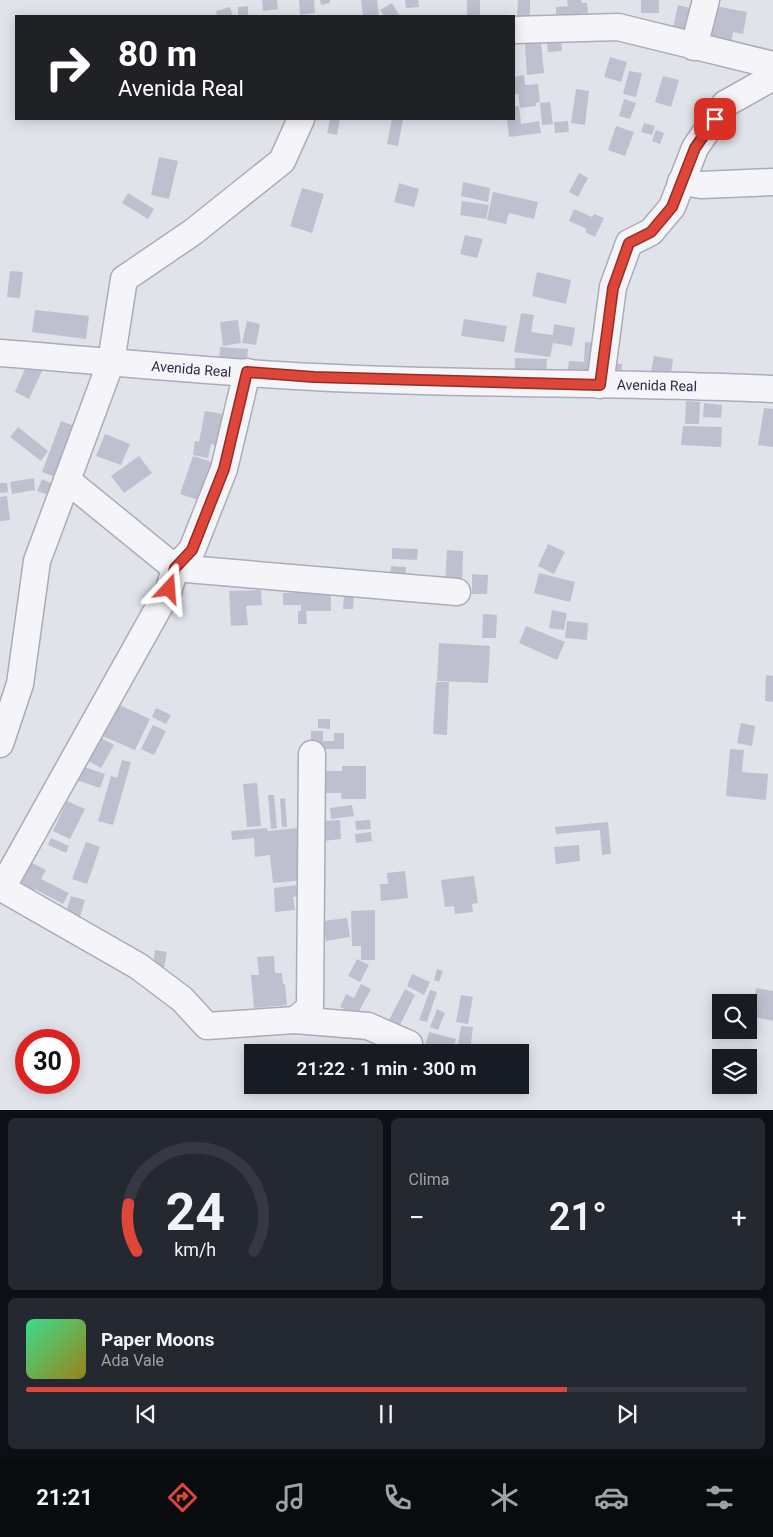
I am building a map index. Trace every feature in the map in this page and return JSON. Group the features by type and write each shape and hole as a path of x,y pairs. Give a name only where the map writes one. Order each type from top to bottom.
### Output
{"street":[{"path":"694,47 706,0"},
{"path":"515,30 618,27 773,65"},
{"path":"600,385 613,288 629,243 651,232 672,207 695,148 725,104 773,77"},
{"path":"0,744 20,684 37,561 111,362 124,279 193,232 282,161 300,120"},
{"path":"681,182 701,185 773,182"},
{"name":"Avenida Real","path":"0,353 323,377 773,388"},
{"path":"247,372 224,469 192,550 175,568 169,589 1,887 138,966 182,999 207,1026 296,1020 368,1026 409,1044"},
{"path":"67,480 175,568 458,592"},
{"path":"296,1020 310,1008 312,754"}],"building":[{"path":"262,0 277,0 278,9 263,11"},
{"path":"299,0 314,0 315,13 300,15"},
{"path":"320,0 330,0 330,3 321,5"},
{"path":"361,0 377,0 379,15 363,15"},
{"path":"405,0 418,0 419,7 406,8"},
{"path":"467,0 480,0 480,15 467,15"},
{"path":"518,0 530,0 530,18 517,18"},
{"path":"567,0 581,0 582,3 587,3 588,13 556,16 556,7 568,6"},
{"path":"641,0 659,0 659,13 641,13"},
{"path":"392,3 399,15 383,15 380,10"},
{"path":"678,5 691,8 684,35 672,32"},
{"path":"248,6 248,15 238,15 238,7"},
{"path":"715,6 747,12 743,34 733,32 731,44 709,40"},
{"path":"230,7 233,15 217,15 216,11"},
{"path":"561,36 562,51 548,52 546,38"},
{"path":"541,43 544,73 527,75 525,44"},
{"path":"610,57 627,62 621,82 604,77"},
{"path":"629,71 642,73 636,97 623,94"},
{"path":"524,75 525,85 538,84 540,102 536,103 536,106 520,108 518,94 515,94 515,77"},
{"path":"663,76 679,80 671,107 655,102"},
{"path":"576,89 589,91 585,125 571,123"},
{"path":"624,99 636,103 630,119 619,116"},
{"path":"550,102 553,124 542,125 540,103"},
{"path":"515,106 519,106 521,124 539,121 541,133 509,137 507,120 515,120"},
{"path":"330,120 340,120 337,135 327,133"},
{"path":"392,120 403,120 398,146 387,144"},
{"path":"568,121 569,132 555,133 554,122"},
{"path":"644,123 655,126 652,135 641,132"},
{"path":"616,126 634,132 625,156 608,150"},
{"path":"656,130 664,133 660,144 652,141"},
{"path":"159,157 178,161 169,199 151,195"},
{"path":"579,173 588,178 578,197 569,192"},
{"path":"463,182 490,188 488,202 461,196"},
{"path":"399,183 419,189 414,207 394,202"},
{"path":"302,188 324,194 312,233 290,226"},
{"path":"493,192 538,202 534,219 509,213 506,224 487,220"},
{"path":"128,193 154,209 148,219 122,203"},
{"path":"462,201 489,205 486,219 460,215"},
{"path":"574,209 592,217 594,214 604,218 595,237 585,232 587,229 569,221"},
{"path":"465,235 483,239 477,258 460,254"},
{"path":"10,271 23,272 20,298 7,297"},
{"path":"537,272 571,280 566,304 532,296"},
{"path":"35,310 89,316 86,339 32,332"},
{"path":"521,313 534,315 531,332 553,335 554,324 575,328 572,346 553,343 550,357 514,352"},
{"path":"464,319 507,326 504,342 461,336"},
{"path":"238,320 241,343 223,346 220,322"},
{"path":"247,321 260,324 256,345 242,343"},
{"path":"585,342 599,343 596,377 567,375 569,361 584,362"},
{"path":"220,347 248,349 247,363 219,361"},
{"path":"654,356 673,359 671,374 651,371"},
{"path":"515,358 547,359 546,376 515,375"},
{"path":"28,362 43,369 29,399 15,392"},
{"path":"607,363 622,364 621,380"},
{"path":"686,401 700,402 699,424 685,424"},
{"path":"704,403 722,405 721,418 703,417"},
{"path":"764,408 773,409 773,447 758,445"},
{"path":"205,411 228,415 221,447 211,444 208,458 193,455 195,441 199,442"},
{"path":"61,421 77,427 58,478 42,472"},
{"path":"683,426 722,427 721,447 681,445"},
{"path":"18,427 48,451 41,461 10,437"},
{"path":"105,434 130,444 121,465 96,456"},
{"path":"139,456 152,473 124,493 111,476"},
{"path":"193,456 218,464 205,502 180,494"},
{"path":"34,478 35,490 12,494 10,482"},
{"path":"42,479 55,485 51,496 37,491"},
{"path":"0,483 7,483 8,492 0,493"},
{"path":"7,496 10,520 0,521 0,497"},
{"path":"548,544 565,552 554,574 538,566"},
{"path":"392,548 418,549 417,560 392,559"},
{"path":"447,550 463,551 462,584 445,584"},
{"path":"391,566 406,567 406,576 390,576"},
{"path":"539,573 575,582 570,602 534,593"},
{"path":"472,574 488,575 487,594 472,594"},
{"path":"261,590 262,605 246,606 248,625 231,626 229,591"},
{"path":"331,592 331,611 306,611 307,624 298,624 298,611 301,611 301,605 283,605 283,593"},
{"path":"344,594 354,594 353,609 343,609"},
{"path":"552,610 567,613 564,630 549,628"},
{"path":"483,614 497,615 496,638 482,638"},
{"path":"567,621 588,623 587,640 565,638"},
{"path":"526,626 565,642 557,660 519,643"},
{"path":"439,643 490,646 488,683 437,681"},
{"path":"766,675 773,676 773,702 765,701"},
{"path":"436,682 449,682 447,735 433,734"},
{"path":"115,703 150,719 135,750 100,735"},
{"path":"156,708 171,715 166,724 152,717"},
{"path":"318,719 330,719 330,729 318,728"},
{"path":"741,723 755,726 752,746 737,743"},
{"path":"153,725 166,731 154,755 141,749"},
{"path":"311,731 323,731 323,741 334,741 334,733 344,733 344,749 318,749 311,743"},
{"path":"98,736 114,745 101,768 85,759"},
{"path":"730,749 744,750 742,772 768,774 766,800 726,796"},
{"path":"122,760 131,762 113,825 98,821 111,776 117,778"},
{"path":"81,766 105,774 100,788 76,780"},
{"path":"342,766 366,766 366,799 341,799 342,793 325,793 325,771 342,771"},
{"path":"257,783 261,826 247,827 243,784"},
{"path":"268,795 274,795 277,828 271,829"},
{"path":"285,798 287,827 282,827 280,799"},
{"path":"67,801 85,809 70,839 53,831"},
{"path":"352,805 354,816 331,819 330,808"},
{"path":"340,820 341,839 323,841 321,821"},
{"path":"370,820 371,829 356,830 355,821"},
{"path":"608,822 611,854 602,855 600,830 556,834 555,827"},
{"path":"267,828 268,831 298,828 303,880 273,883 270,855 255,857 254,838 232,840 231,831"},
{"path":"371,832 372,841 356,843 355,834"},
{"path":"51,838 69,846 66,853 48,845"},
{"path":"86,842 100,847 87,884 72,879"},
{"path":"579,845 580,861 556,864 554,847"},
{"path":"32,863 46,870 41,879 69,893 63,904 35,889 33,893 20,886"},
{"path":"405,871 408,898 381,901 380,884 388,884 387,873"},
{"path":"474,876 478,903 472,904 473,912 455,914 454,906 445,907 441,880"},
{"path":"296,885 298,896 293,897 295,910 275,912 274,888"},
{"path":"71,896 85,900 79,920 65,916"},
{"path":"375,910 375,960 361,960 361,946 352,946 351,911"},
{"path":"347,918 350,937 326,941 323,921"},
{"path":"155,950 167,952 163,973 152,972"},
{"path":"274,956 275,973 282,973 283,984 285,984 287,1005 254,1008 251,975 259,975 257,957"},
{"path":"357,959 369,965 360,982 348,976"},
{"path":"437,969 443,971 439,982 434,980"},
{"path":"412,974 430,982 424,995 407,986"},
{"path":"361,984 371,989 357,1015 340,1007 346,994 354,998"},
{"path":"756,988 773,991 773,1021 757,1017 757,994 755,994"},
{"path":"405,989 415,995 400,1025 389,1020"},
{"path":"430,990 437,992 427,1022 419,1020"},
{"path":"461,995 473,997 468,1024 456,1022"},
{"path":"437,1009 445,1013 438,1030 430,1027"},
{"path":"461,1026 473,1027 471,1044 458,1044"},
{"path":"429,1032 456,1039 454,1044 426,1044"}],"route":[{"path":"169,589 175,568 192,550 224,469 247,372 314,377 600,385 606,327 613,288 629,243 651,232 672,207 695,148 715,119"}]}
